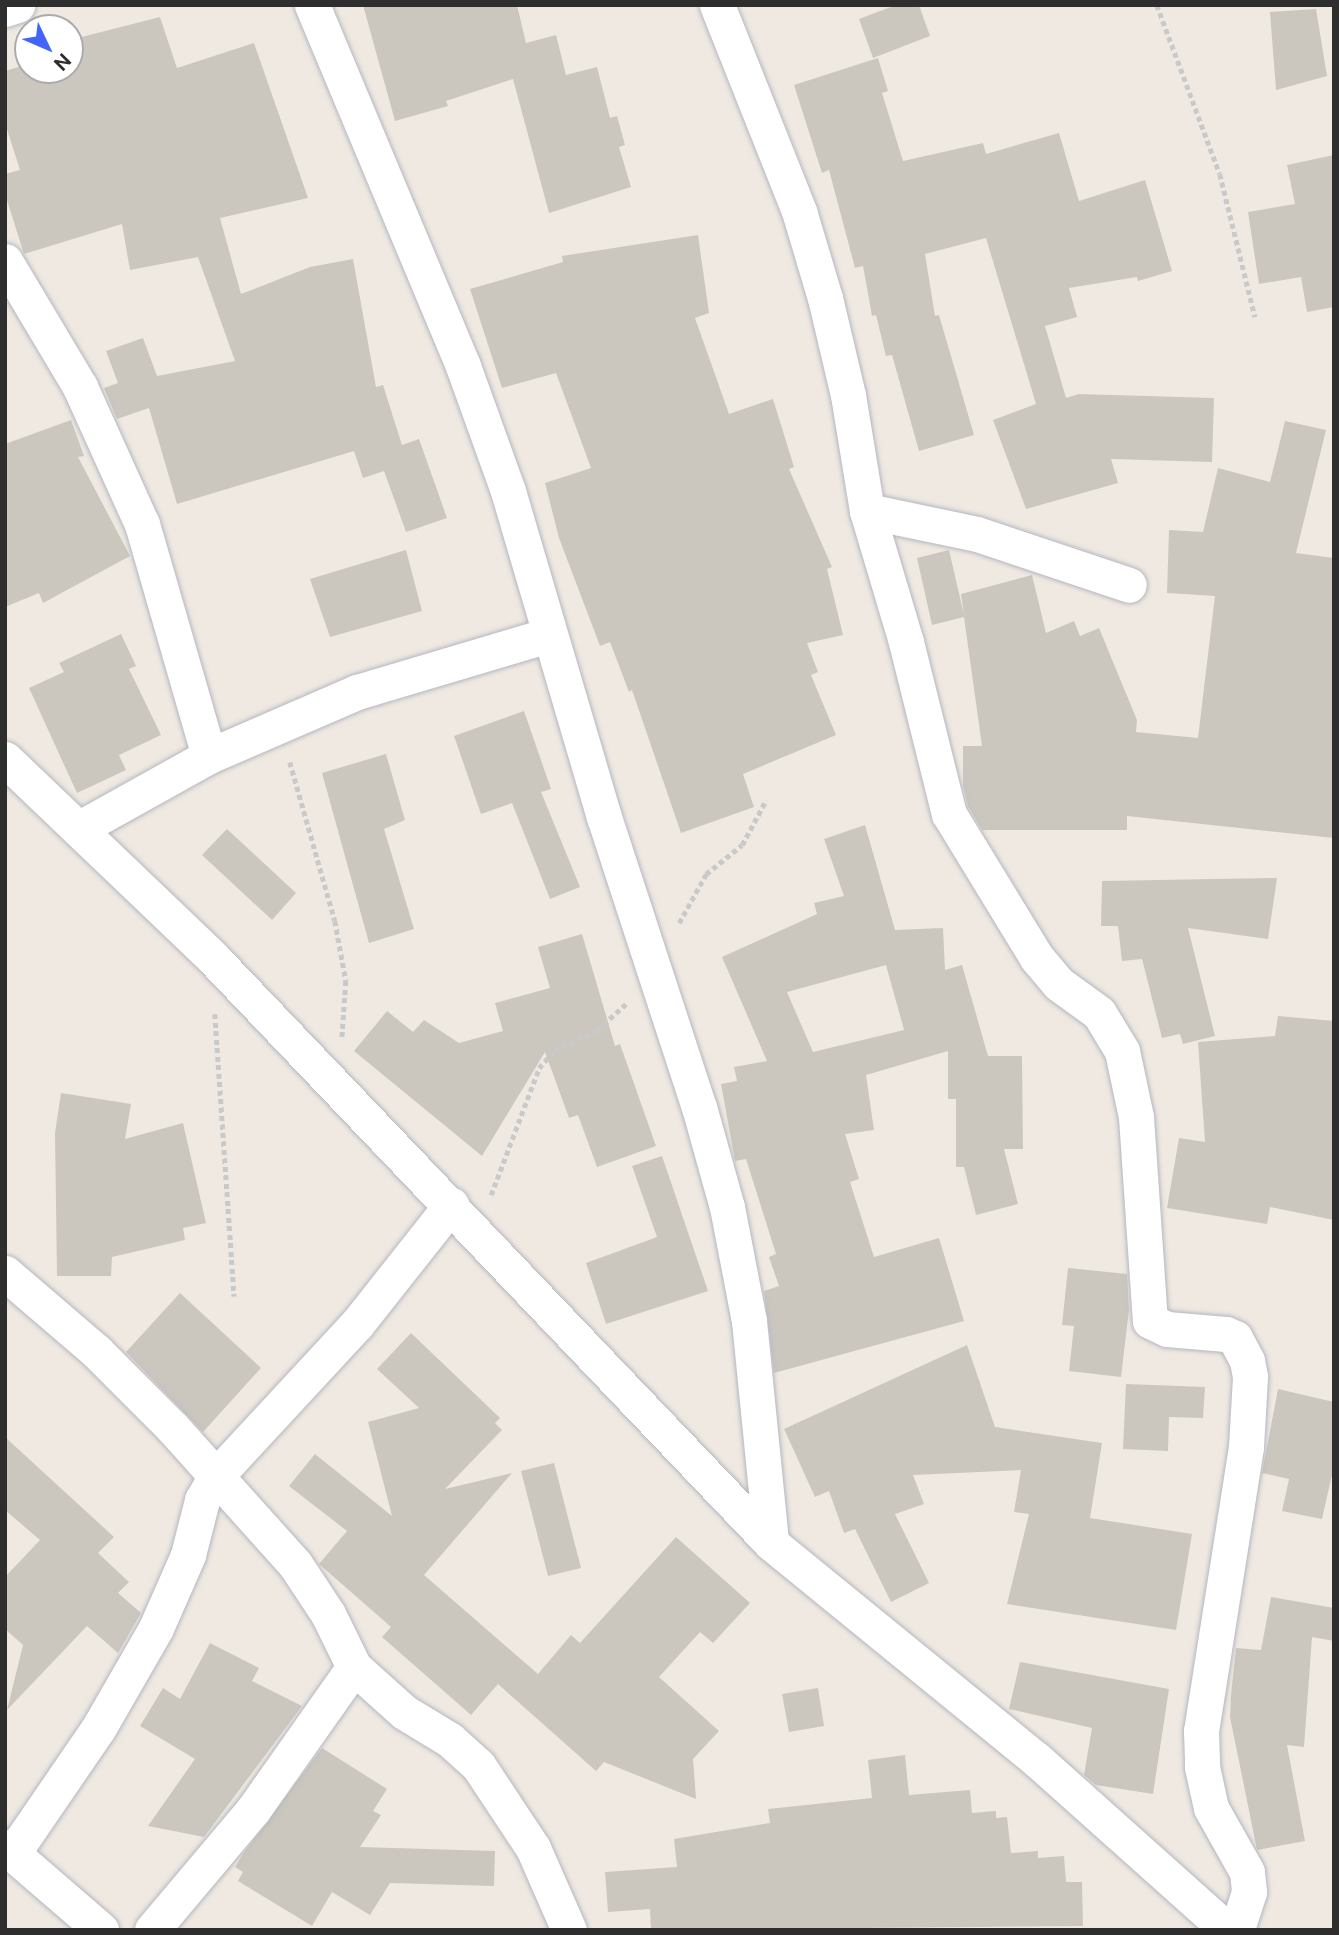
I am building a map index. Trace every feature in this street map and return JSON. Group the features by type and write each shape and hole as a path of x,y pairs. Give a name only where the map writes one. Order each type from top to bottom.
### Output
{"street":[{"path":"5,9 17,5"},
{"path":"312,5 463,366 508,491 548,635 727,1207 757,1386 771,1543"},
{"path":"718,5 799,211 825,298 848,396 867,512 906,642 949,814 1037,958 1059,985 1099,1013 1122,1051 1136,1117 1150,1321 1167,1329 1226,1334 1235,1338 1247,1361 1250,1377 1246,1447 1201,1731 1202,1767 1211,1808 1247,1872 1249,1892 1237,1930"},
{"path":"5,261 80,387 142,523 209,756"},
{"path":"867,512 1039,552 1129,585"},
{"path":"78,829 209,756 357,692 548,635"},
{"path":"5,759 213,958 771,1543 1036,1759 1227,1930"},
{"path":"101,1930 9,1850 98,1729 156,1628 188,1555 202,1500 216,1476 357,1324 450,1205"},
{"path":"5,1273 96,1350 295,1564 328,1614 354,1667 404,1712 450,1740 478,1765 533,1848 569,1930"},
{"path":"152,1930 253,1810 354,1667"}],"path":[{"path":"1157,5 1220,174 1255,317"},
{"path":"278,725 335,921 346,981 335,1086"},
{"path":"496,1209 491,1197 539,1068 554,1051 597,1030 620,1012 653,972 706,874 742,845 766,800"},
{"path":"213,958 234,1296"}],"building":[{"path":"363,5 517,5 526,43 556,35 566,75 597,67 610,118 617,116 625,145 619,147 631,187 549,213 513,79 446,101 448,106 395,121"},
{"path":"896,5 919,5 930,36 873,58 859,19"},
{"path":"1316,9 1327,76 1276,90 1270,12"},
{"path":"160,17 177,68 254,43 308,198 220,218 241,294 310,267 353,259 376,387 383,385 402,445 419,439 447,518 406,532 384,471 363,478 354,451 177,504 149,408 117,419 104,388 118,383 106,351 143,338 157,376 235,361 198,257 130,270 122,224 24,254 5,194 5,174 20,170 5,123 5,71 14,68 14,84 84,84 84,36"},
{"path":"878,58 888,91 882,93 903,161 983,143 986,154 1059,133 1079,201 1145,180 1172,271 1138,281 1137,277 1069,288 1077,317 1045,326 1066,398 1079,394 1214,398 1212,462 1111,459 1118,483 1026,509 993,420 1036,404 986,238 925,254 935,316 939,315 974,435 919,451 892,355 886,356 876,315 872,316 863,266 855,268 829,170 822,173 794,85"},
{"path":"1334,155 1334,307 1307,312 1301,277 1259,284 1248,212 1295,204 1287,165"},
{"path":"698,235 709,313 695,318 729,414 773,399 794,467 789,469 832,567 827,569 843,635 807,643 818,672 811,675 836,735 743,774 754,807 681,833 632,690 629,692 610,642 600,646 559,538 545,483 591,468 556,373 502,388 470,289 563,262 562,256"},
{"path":"71,420 84,456 78,457 130,556 43,603 39,593 5,607 5,444"},
{"path":"1285,421 1326,430 1296,553 1334,558 1334,838 1127,816 1127,830 982,830 968,806 963,786 963,746 982,746 964,617 932,625 917,558 949,550 964,615 961,594 1032,575 1046,633 1074,621 1080,636 1099,628 1137,720 1136,732 1198,738 1215,596 1167,593 1169,530 1203,532 1218,468 1270,482"},
{"path":"406,550 422,611 330,637 310,579"},
{"path":"121,634 136,666 129,669 161,735 119,755 126,770 77,793 29,688 64,672 59,663"},
{"path":"524,711 551,789 541,792 580,887 550,899 512,803 481,814 454,736"},
{"path":"386,754 405,820 384,829 414,929 369,943 322,773"},
{"path":"865,825 895,930 943,928 945,970 962,965 988,1056 1022,1056 1023,1149 1004,1149 1018,1204 976,1215 964,1167 956,1167 956,1099 948,1099 948,1051 866,1075 874,1130 845,1134 859,1179 850,1182 874,1257 939,1238 964,1321 774,1373 764,1291 779,1286 769,1257 776,1254 746,1159 735,1161 721,1084 737,1081 734,1067 767,1061 722,957 817,914 814,903 844,896 824,839","holes":["886,965 904,1030 813,1052 787,992"]},
{"path":"227,829 296,893 272,920 202,855"},
{"path":"1277,878 1268,939 1188,928 1215,1036 1183,1044 1180,1034 1162,1038 1142,959 1122,961 1118,926 1101,926 1102,881"},
{"path":"582,934 615,1046 620,1044 656,1146 597,1167 578,1115 569,1118 545,1052 482,1156 354,1051 387,1011 413,1032 424,1020 459,1043 503,1031 495,1003 550,988 538,947"},
{"path":"1278,1016 1334,1021 1334,1220 1270,1207 1267,1224 1167,1208 1179,1138 1205,1142 1198,1042 1275,1036"},
{"path":"61,1093 131,1104 125,1139 183,1123 206,1223 183,1228 185,1240 112,1257 111,1276 57,1276 55,1133"},
{"path":"662,1156 708,1291 606,1324 586,1263 657,1237 632,1166"},
{"path":"1068,1268 1127,1274 1129,1310 1121,1377 1069,1371 1074,1326 1062,1325"},
{"path":"180,1293 261,1368 203,1432 126,1352"},
{"path":"411,1333 500,1418 495,1423 502,1430 445,1489 512,1473 424,1575 538,1674 571,1635 580,1643 676,1537 750,1603 713,1643 700,1632 659,1677 719,1731 693,1759 696,1799 604,1762 596,1771 498,1684 471,1715 382,1637 391,1627 319,1564 347,1531 289,1486 315,1454 392,1516 368,1422 419,1408 377,1369"},
{"path":"967,1345 995,1427 1102,1443 1090,1518 1192,1534 1176,1630 1007,1604 1029,1514 1014,1512 1021,1470 913,1475 924,1504 895,1514 929,1583 891,1602 855,1529 844,1533 829,1491 815,1497 784,1429"},
{"path":"1126,1384 1205,1387 1203,1418 1169,1417 1168,1451 1123,1449"},
{"path":"1278,1389 1334,1402 1334,1466 1322,1519 1282,1511 1289,1479 1262,1473"},
{"path":"5,1437 114,1537 98,1553 129,1582 118,1593 141,1613 118,1653 87,1626 7,1710 23,1645 5,1629 5,1577 40,1540 5,1510"},
{"path":"554,1463 581,1568 548,1576 521,1471"},
{"path":"1271,1597 1334,1608 1334,1641 1312,1637 1304,1747 1287,1745 1305,1841 1257,1850 1230,1717 1231,1695 1236,1648 1261,1650"},
{"path":"210,1643 259,1668 252,1681 302,1706 204,1837 148,1826 195,1759 140,1726 163,1688 180,1699"},
{"path":"1020,1662 1169,1689 1153,1794 1096,1785 1084,1775 1092,1728 1009,1709"},
{"path":"818,1688 824,1726 789,1732 782,1694"},
{"path":"322,1748 387,1789 373,1811 381,1815 360,1847 495,1851 494,1886 390,1883 370,1915 332,1892 312,1926 238,1881 243,1872 235,1867 243,1854"},
{"path":"905,1755 909,1795 970,1790 972,1813 996,1811 996,1818 1007,1817 1011,1853 1038,1851 1038,1858 1064,1856 1066,1882 1082,1882 1083,1926 651,1930 650,1909 608,1912 605,1872 677,1867 674,1839 770,1823 768,1809 872,1798 868,1760"}]}
